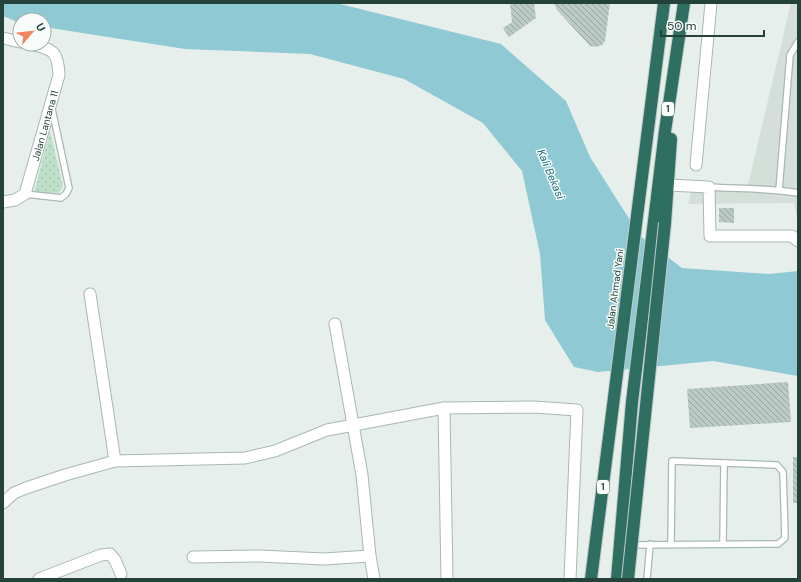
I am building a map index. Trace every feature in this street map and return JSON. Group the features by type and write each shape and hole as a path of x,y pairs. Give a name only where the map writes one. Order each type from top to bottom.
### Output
{"highway":[{"name":"Jalan Ahmad Yani","path":"591,579 664,3"},
{"name":"1","path":"617,579 632,402 669,101 684,3"},
{"path":"628,579 665,223 671,139 688,3"}],"street":[{"path":"696,165 711,3"},
{"name":"Jalan Lantana 11","path":"25,194 59,75 56,56 52,50"},
{"path":"668,185 709,187 710,236 792,236 798,240"},
{"path":"3,202 15,200 25,194"},
{"path":"90,294 115,461"},
{"path":"335,324 345,388 354,426 362,475 370,556 374,579"},
{"path":"3,503 14,493 26,488 65,474 115,461 245,458 276,451 327,430 444,408 534,408 577,410 570,579"},
{"path":"444,408 447,579"},
{"path":"39,579 110,554 115,560 121,574"},
{"path":"193,557 260,556 324,559 370,556"}],"lane":[{"path":"779,190 790,55 798,42"},
{"path":"25,194 61,198 66,194 69,188 55,129 51,101"},
{"path":"709,187 763,191 779,190 798,194"},
{"path":"619,545 650,544 671,545 778,544 785,538 783,472 777,465 672,461 671,545"},
{"path":"723,544 724,463"},
{"path":"647,579 650,544"}],"shaded area":[{"path":"791,3 798,3 798,224 794,203 688,204 693,186 747,189"}],"green space":[{"path":"50,131 63,186 59,193 34,193"}],"water":[{"name":"Kali Bekasi","path":"3,3 336,3 501,44 566,101 590,157 640,236 682,268 769,274 798,271 798,376 713,361 598,372 574,367 545,320 540,254 522,171 483,123 404,79 310,54 185,49 52,28 52,12 12,12 12,20 3,16"}],"building":[{"path":"510,3 534,3 536,18 509,37 503,28 512,22"},
{"path":"554,3 610,3 605,41 602,45 596,47 590,46 557,10"},
{"path":"719,208 734,208 734,223 719,222"},
{"path":"788,382 791,422 690,428 687,389"},
{"path":"793,457 798,457 798,503 793,503"}]}
